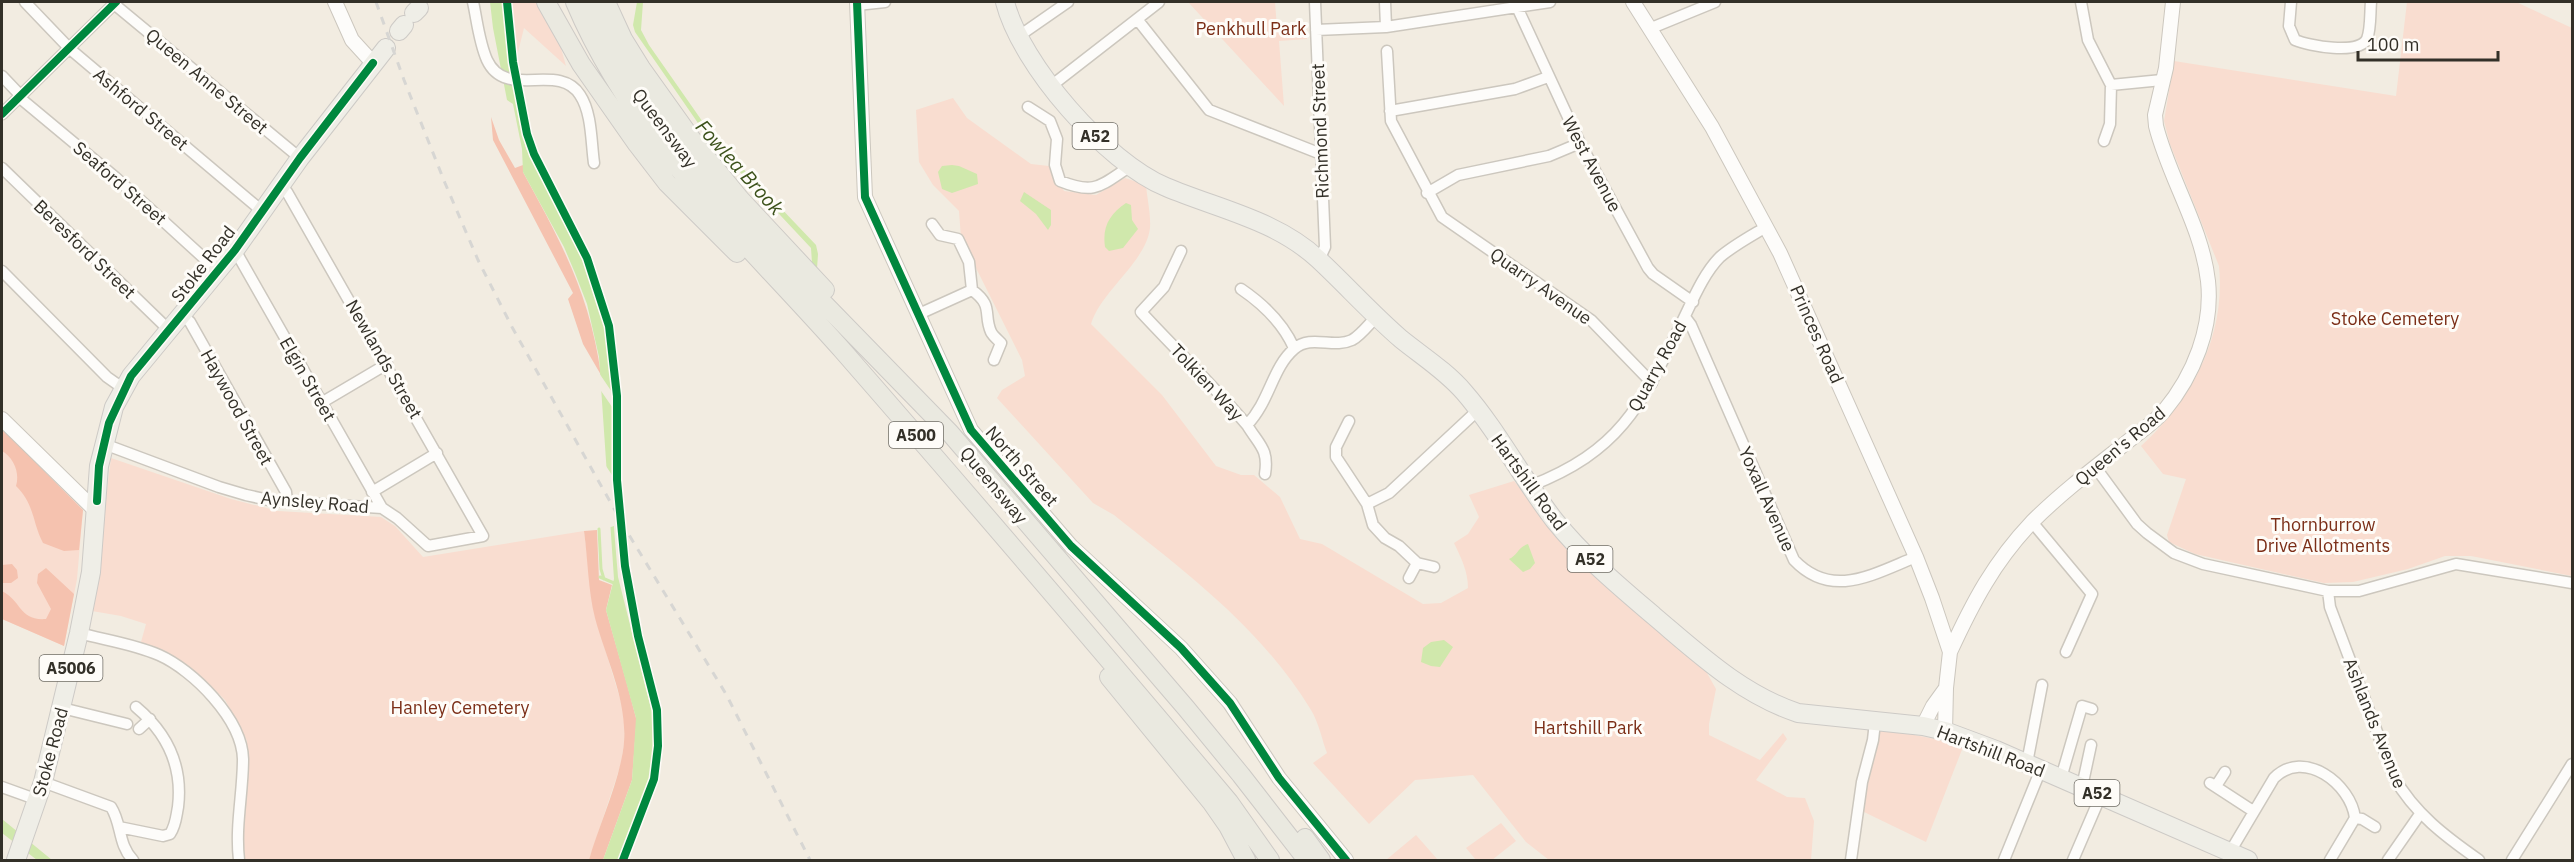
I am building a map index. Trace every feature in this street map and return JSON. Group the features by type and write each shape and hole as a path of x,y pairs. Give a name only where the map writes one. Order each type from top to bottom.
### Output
{"highway":[{"path":"546,2 581,64 637,144 668,183 822,336 933,454"},
{"name":"Queensway","path":"575,2 613,77 645,126 692,188 788,288 933,454 1230,802 1270,861"},
{"name":"Queensway","path":"591,2 634,87 673,143 721,198 950,433 1186,708 1263,802 1307,861"},
{"path":"606,2 623,39 641,68 696,145 740,198 784,243 852,321 907,379 950,433"},
{"path":"1004,537 1123,696 1212,803 1228,826 1246,861"},
{"path":"1186,708 1280,808 1321,861"}],"main road":[{"name":"Hartshill Road","path":"1005,2 1019,36 1052,86 1090,131 1129,167 1166,187 1291,237 1319,260 1376,317 1457,384 1530,486 1578,548 1727,677 1779,707 1798,713 1923,726 1945,731 2034,766 2248,861"},
{"name":"Stoke Road","path":"21,846 40,791 79,633 91,572 104,444 114,407 130,376 235,250 279,186 386,48"}],"street":[{"name":"Ashford Street","path":"25,2 70,49 262,211"},
{"path":"335,2 355,45 374,63"},
{"path":"473,2 488,61 500,75 520,81 548,79 559,81 579,93 585,105 594,163"},
{"path":"857,3 885,2"},
{"path":"1019,36 1068,2"},
{"path":"1052,86 1159,2"},
{"name":"Richmond Street","path":"1315,2 1325,247 1319,260"},
{"path":"1385,2 1386,27"},
{"path":"1316,30 1386,27 1550,2"},
{"name":"Princes Road","path":"1633,2 1712,127 1766,227 1823,346 1916,557 1950,651 1945,731"},
{"path":"1649,29 1715,2"},
{"path":"2081,2 2088,40 2111,85 2112,124 2104,141"},
{"name":"Queen's Road","path":"1950,651 1975,598 2005,552 2057,498 2167,407 2194,361 2208,314 2208,283 2204,254 2156,126 2155,115 2170,40 2173,2"},
{"path":"2291,2 2289,26 2295,40 2348,49 2363,44 2368,38 2371,2"},
{"path":"2,114 115,3"},
{"name":"Queen Anne Street","path":"115,3 300,158"},
{"name":"North Street","path":"857,3 865,197 971,430 1071,546 1181,648 1230,703 1280,778 1342,856"},
{"name":"West Avenue","path":"1517,7 1580,142 1648,268 1693,302"},
{"path":"1137,19 1209,110 1321,154"},
{"name":"Quarry Avenue","path":"1387,51 1391,121 1427,193 1442,217 1591,320 1652,383"},
{"name":"Seaford Street","path":"2,76 20,97 115,177 218,271"},
{"path":"1390,111 1515,89 1548,77"},
{"path":"2111,85 2162,80"},
{"path":"1028,107 1050,121 1057,139 1055,165 1060,181 1079,188 1096,188 1129,167"},
{"path":"1427,193 1458,175 1549,156 1580,142"},
{"name":"Beresford Street","path":"2,168 169,330"},
{"name":"Newlands Street","path":"279,186 287,192 483,536"},
{"path":"932,224 940,235 958,239 969,262 972,290 980,296 989,311 992,332 1001,343 994,360"},
{"name":"Quarry Road","path":"1530,486 1556,476 1589,457 1621,429 1652,383 1713,265 1721,257 1766,227"},
{"name":"Elgin Street","path":"235,250 382,508"},
{"name":"Tolkien Way","path":"1181,251 1164,287 1141,312 1190,360 1215,392 1247,425 1257,415 1278,369 1294,348"},
{"path":"2,271 107,377 124,389"},
{"path":"1241,289 1271,314 1288,335 1294,348 1314,341 1329,344 1355,339 1376,317"},
{"path":"919,315 972,290"},
{"name":"Haywood Street","path":"182,315 190,322 286,492 287,502"},
{"name":"Yoxall Avenue","path":"1685,317 1691,325 1794,560 1811,575 1820,579 1842,582 1858,579 1916,557"},
{"path":"321,403 387,364"},
{"path":"1367,504 1389,493 1477,411"},
{"path":"2,419 71,488 97,502"},
{"path":"1348,421 1336,447 1336,457 1367,504 1369,517 1378,532 1417,563 1434,567"},
{"path":"1247,425 1265,451 1267,462 1265,474"},
{"name":"Aynsley Road","path":"104,444 219,488 246,495 287,502 382,508 398,518 428,546 483,536"},
{"path":"372,492 437,453"},
{"path":"2096,468 2137,524 2174,553 2203,564 2328,591 2360,591 2456,564 2572,583"},
{"path":"2032,522 2092,594 2067,652"},
{"path":"1409,578 1417,563"},
{"name":"Ashlands Avenue","path":"2328,591 2330,607 2384,754 2404,795 2447,838 2479,861"},
{"path":"79,633 160,655 189,674 222,708 237,735 243,757 236,835 239,861"},
{"path":"2004,861 2034,766 2042,685"},
{"name":"Princes Road","path":"1923,726 1933,706 1946,688"},
{"path":"2061,778 2082,706 2092,709"},
{"path":"119,827 163,836 170,834 174,827 179,790 177,766 163,736 150,718 136,707"},
{"path":"62,708 127,724"},
{"path":"139,729 150,718"},
{"path":"1851,861 1862,782 1873,740 1875,722"},
{"path":"2082,787 2091,745"},
{"path":"2512,861 2572,764"},
{"path":"2230,852 2253,811 2280,771 2303,767 2330,777 2342,788 2353,806 2355,818 2330,861"},
{"path":"2225,772 2213,785 2253,811"},
{"path":"2,788 40,791 111,807 117,816 124,851 133,861"},
{"path":"2073,861 2101,795"},
{"path":"2388,861 2421,814"},
{"path":"2355,818 2362,819 2375,827"}],"green space":[{"path":"509,2 537,2 561,48 566,66 524,28 517,56"},
{"name":"Penkhull Park","path":"1188,2 1275,2 1277,28 1307,26 1307,39 1279,41 1284,106"},
{"name":"Stoke Cemetery","path":"2407,2 2516,2 2572,28 2572,576 2471,556 2445,556 2408,569 2353,582 2324,583 2195,554 2169,542 2167,535 2186,479 2163,474 2141,446 2176,408 2202,365 2211,342 2220,292 2219,266 2170,144 2164,121 2174,61 2396,96"},
{"name":"Hartshill Park","path":"953,98 967,118 1031,164 1049,166 1064,191 1096,195 1125,178 1146,185 1150,223 1147,241 1132,265 1104,300 1091,324 1162,395 1216,466 1241,475 1254,475 1280,497 1300,539 1322,544 1423,604 1441,603 1468,588 1462,559 1454,543 1468,534 1479,517 1469,495 1514,481 1568,549 1703,666 1716,689 1709,735 1760,760 1783,733 1787,739 1756,780 1787,797 1805,798 1814,821 1811,860 1549,860 1526,842 1473,775 1415,780 1369,824 1313,763 1327,753 1316,720 1291,680 1270,653 1196,581 1114,515 1093,503 997,398 1002,390 1025,376 1022,360 961,238 959,211 933,185 919,162 916,110"},
{"path":"2,429 83,510 77,579 64,646 2,619"},
{"name":"Hanley Cemetery","path":"111,458 231,499 278,511 381,517 395,526 423,557 584,531 595,616 624,712 621,764 589,860 244,860 241,832 247,741 225,700 185,663 141,642 146,624 121,616 92,611"},
{"path":"1879,728 1945,741 1963,747 1926,842 1862,811"},
{"path":"1501,823 1516,841 1492,860 1476,860 1466,848"},
{"path":"1416,835 1438,860 1386,860"}],"shaded area":[{"path":"491,117 499,140 515,168 523,165 523,172 572,269 590,319 601,375 583,344 568,299 573,293 493,140"},
{"path":"2,429 83,510 79,550 64,551 43,543 27,500 16,486 15,466 2,451"},
{"path":"597,530 599,580 612,585 606,610 636,718 636,728 632,780 603,860 589,860 619,771 624,742 619,695 595,618 589,586 584,531"},
{"path":"12,564 17,570 18,578 11,583 2,583 2,565"},
{"path":"46,568 74,594 64,646 2,619 2,591 14,600 25,614 37,619 46,619 51,609 37,583 38,574"}],"water":[{"path":"490,2 504,2 511,71 526,149 536,162 581,250 594,284 609,345 616,412 614,528 618,577 655,724 652,783 620,860 603,860 632,780 636,718 606,610 614,579 599,357 587,304 575,273 564,247 523,172 522,149 513,104 507,100"},
{"name":"Fowlea Brook","path":"637,2 643,2 641,30 649,45 714,138 816,245 817,269 812,263 811,248 709,139 635,32 633,25"},
{"path":"952,165 977,174 978,184 952,193 942,189 938,172 942,166"},
{"path":"1024,192 1051,210 1051,225 1048,230 1036,214 1020,201"},
{"path":"1126,203 1131,205 1132,220 1138,229 1123,248 1109,251 1105,247 1104,240 1108,221"},
{"path":"1528,544 1535,563 1523,572 1509,559"},
{"path":"1444,640 1453,647 1440,667 1421,662 1423,648 1431,642"},
{"path":"2,819 52,860 37,860 2,833"}],"pier":[{"path":"597,370 618,401 619,417 599,388"},
{"path":"602,460 618,484 617,532 614,526 608,528"}],"waterway":[{"path":"599,529 601,569 604,579"},
{"path":"600,577 614,583"}],"railway":[{"path":"376,2 404,80 478,260 512,327 626,530 726,694 810,860"}],"cycle path":[{"path":"2,114 116,2"},
{"path":"507,2 513,62 527,134 534,154 587,258 609,326 617,396 617,480 625,566 638,636 657,710 658,746 654,779 623,860"},
{"path":"857,2 865,197 971,430 1071,546 1181,648 1230,703 1279,778 1346,860"},
{"path":"97,501 99,466 109,423 131,376 235,250 300,158 373,63"}],"park label":[{"name":"Thornburrow Drive Allotments","path":"2323,534"}]}
